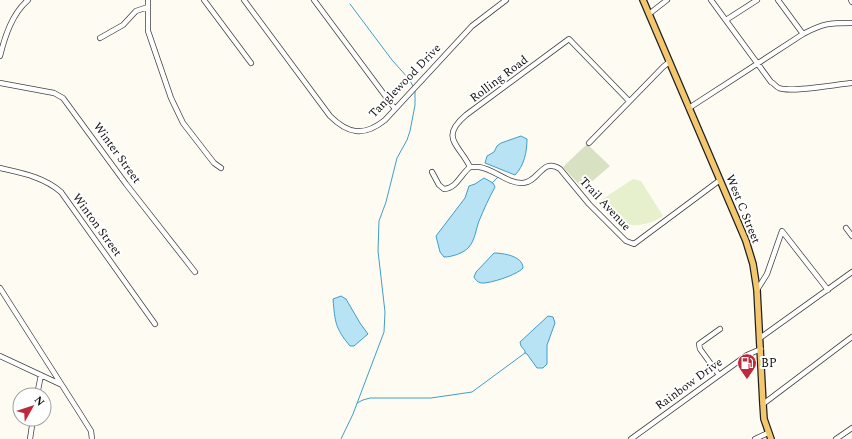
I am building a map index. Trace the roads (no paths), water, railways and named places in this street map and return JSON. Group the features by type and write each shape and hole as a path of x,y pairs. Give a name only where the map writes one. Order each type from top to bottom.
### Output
{"main road":[{"name":"West C Street","path":"642,0 746,241 753,264 758,290 763,404 768,433 771,439"}],"street":[{"path":"0,56 5,37 12,22 22,6 28,0"},
{"path":"148,0 148,31 175,108 183,123 214,163 221,168"},
{"path":"204,0 251,63"},
{"name":"Tanglewood Drive","path":"244,0 330,116 337,123 347,129 360,132 369,130 381,123 472,26 506,0"},
{"path":"314,0 395,109"},
{"path":"649,14 667,0"},
{"path":"711,0 772,82 779,88 786,90 852,82"},
{"path":"726,20 757,0"},
{"path":"778,0 803,34"},
{"path":"100,38 123,25 136,11 148,7"},
{"path":"689,108 803,34 828,23 852,23"},
{"name":"Rolling Road","path":"470,168 454,143 452,137 455,126 466,115 569,39 629,101"},
{"path":"589,143 669,62"},
{"name":"Winter Street","path":"0,83 54,93 64,98 126,184 195,272"},
{"name":"Trail Avenue","path":"470,168 479,167 516,182 523,183 529,181 550,165 554,166 560,169 589,204 626,241 634,244 720,180"},
{"name":"Winton Street","path":"0,168 44,180 61,192 155,324"},
{"path":"432,172 439,185 444,189 450,189 465,171 470,168"},
{"path":"846,228 852,236"},
{"path":"758,290 766,274 782,231 828,290"},
{"path":"760,338 852,272"},
{"path":"0,288 91,431 92,439"},
{"path":"719,375 700,349 699,344 720,329"},
{"path":"763,404 852,337"},
{"name":"Rainbow Drive","path":"631,439 719,375 748,355 761,349"},
{"path":"0,356 61,384"},
{"path":"39,387 41,375"},
{"path":"30,439 32,427"},
{"path":"836,439 852,428"},
{"path":"755,439 768,433"}],"water":[{"path":"521,136 527,139 526,149 523,163 515,175 485,163 487,156 494,152 497,146 501,143"},
{"path":"484,178 493,183 495,187 479,221 473,241 469,247 461,253 444,257 440,252 436,236 465,198 469,186"},
{"path":"494,253 516,258 520,261 523,268 520,271 496,281 485,283 478,282 474,277 476,272"},
{"path":"341,296 346,299 368,334 354,346 350,346 341,334 334,314 333,299"},
{"path":"548,316 553,317 555,323 547,345 547,364 543,368 537,368 525,353 520,342"}],"waterway":[{"path":"350,4 413,86"},
{"path":"341,439 353,414 384,332 385,312 378,251 379,221 386,202 397,158 407,140 410,131 415,105 415,91"},
{"path":"492,183 498,177"},
{"path":"357,403 370,398 431,398 472,392 525,353"}],"place":[{"name":"BP","path":"747,380"}]}
